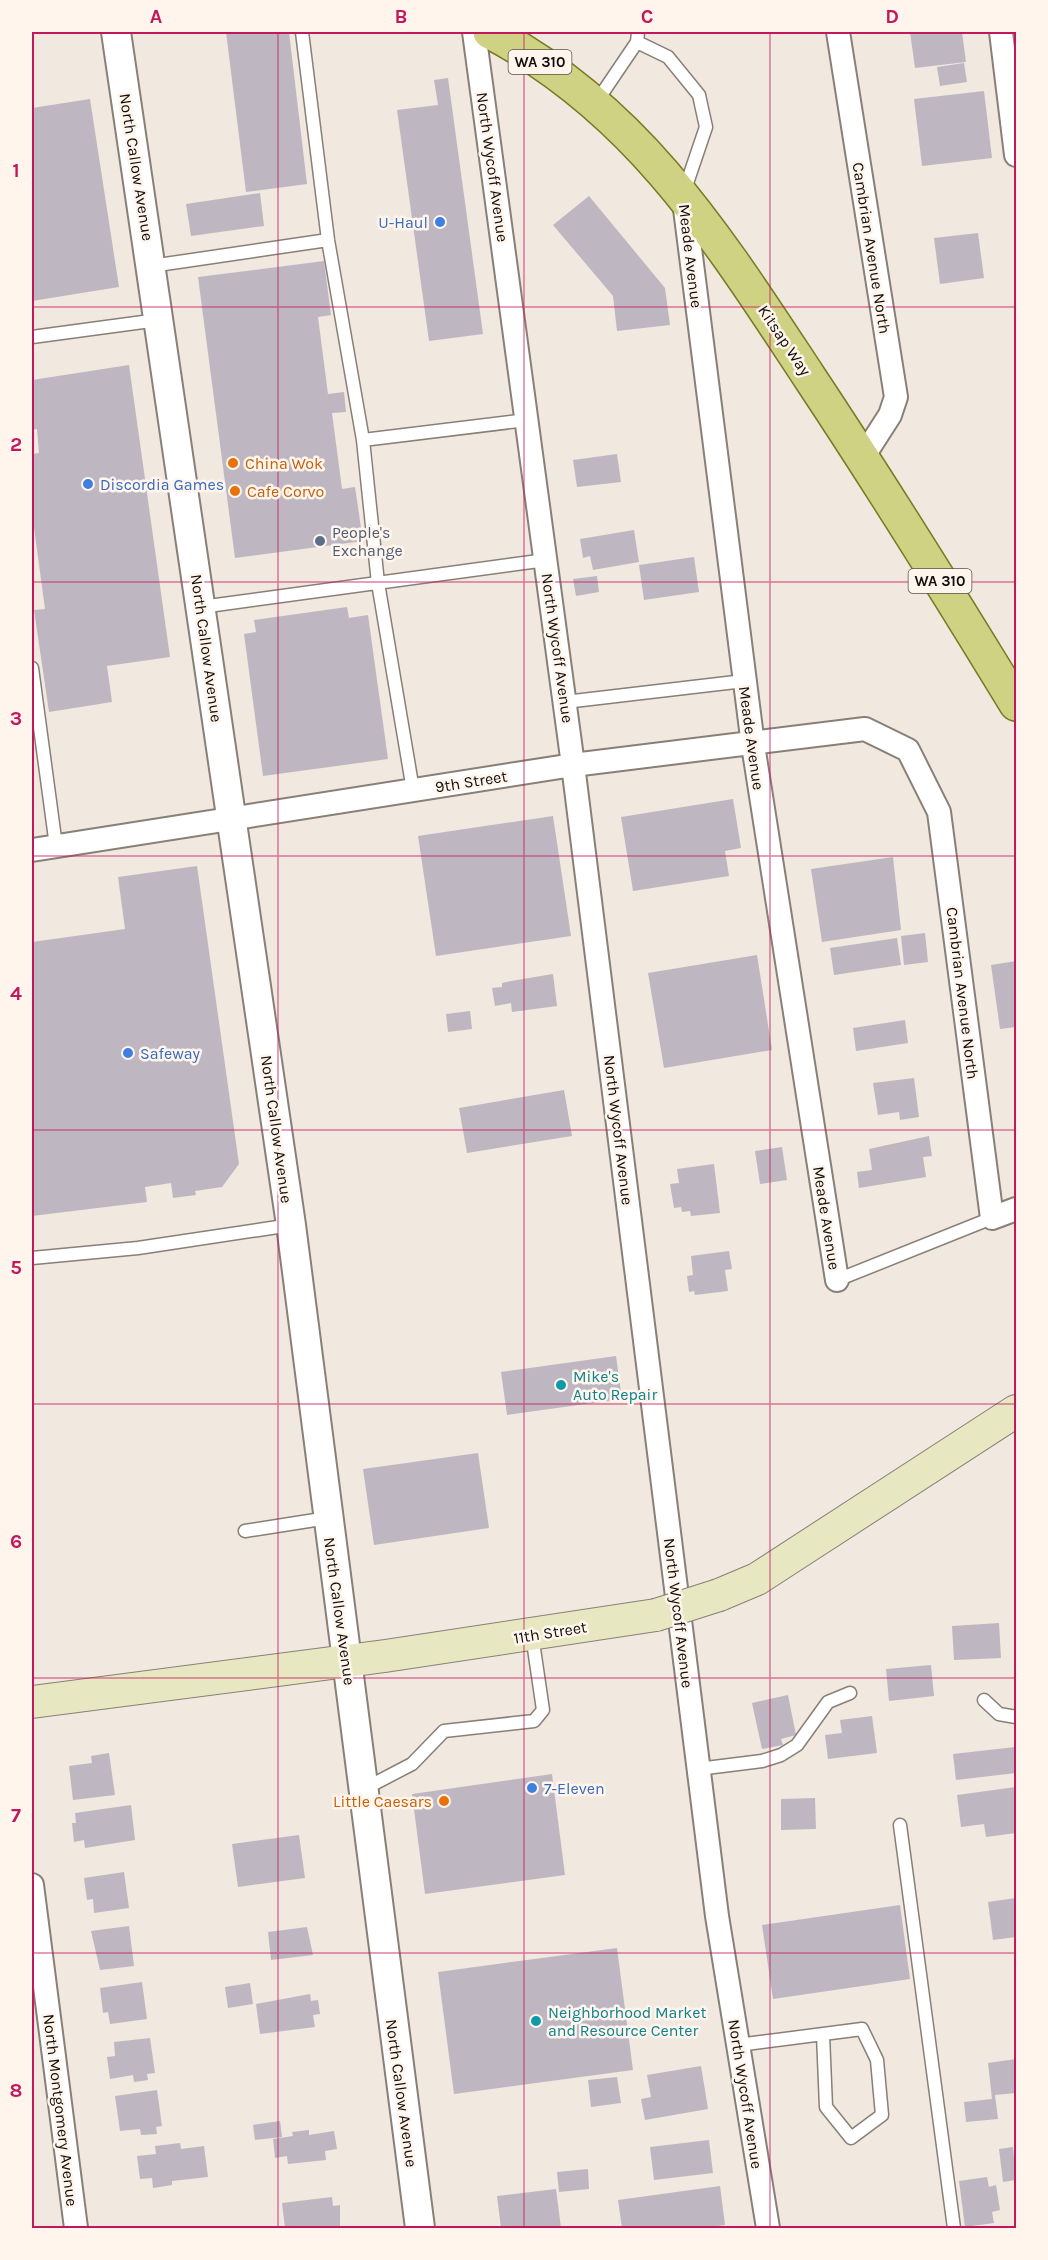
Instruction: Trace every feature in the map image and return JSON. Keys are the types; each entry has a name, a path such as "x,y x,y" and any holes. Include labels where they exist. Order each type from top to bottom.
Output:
{"main road":[{"name":"Kitsap Way","path":"490,32 538,61 594,105 644,149 683,194 748,285 863,457 1017,704"},
{"name":"11th Street","path":"32,1702 347,1661 656,1615 719,1595 748,1583 1017,1411"}],"street":[{"name":"North Callow Avenue","path":"117,32 291,1226 420,2229"},
{"name":"North Wycoff Avenue","path":"474,32 565,702 717,1916 768,2229"},
{"name":"Cambrian Avenue North","path":"838,32 896,397 890,415 863,457"},
{"path":"1001,32 1017,155"},
{"name":"Meade Avenue","path":"683,194 753,745 837,1280"},
{"name":"9th Street","path":"32,850 573,765 753,745 865,729 908,750"},
{"name":"Cambrian Avenue North","path":"908,750 939,812 992,1218"},
{"path":"992,1218 1017,1209"},
{"name":"North Montgomery Avenue","path":"32,1885 76,2229"}],"lane":[{"path":"302,32 328,240 363,440 378,583 413,790"},
{"path":"594,105 638,37 668,57 699,95 706,127 683,194"},
{"path":"152,266 328,240"},
{"path":"32,337 159,320"},
{"path":"363,440 527,420"},
{"path":"201,607 546,560"},
{"path":"32,668 56,846"},
{"path":"565,702 744,681"},
{"path":"837,1280 992,1218"},
{"path":"32,1258 138,1248 291,1226"},
{"path":"245,1532 328,1518"},
{"path":"363,1790 412,1764 444,1731 534,1721 543,1710 532,1635"},
{"path":"699,1769 762,1761 781,1755 797,1745 828,1702 850,1693"},
{"path":"984,1700 999,1714 1017,1717"},
{"path":"900,1825 954,2229"},
{"path":"738,2045 823,2034 862,2029 877,2060 882,2115 851,2138 826,2107 823,2034"}],"building":[{"path":"226,32 289,32 307,184 246,192"},
{"path":"910,32 962,32 966,62 915,68"},
{"path":"964,63 967,82 940,86 937,67"},
{"name":"U-Haul","path":"448,78 483,334 429,341 397,110 438,105 434,80"},
{"path":"984,91 992,158 922,166 914,99"},
{"path":"90,99 119,287 32,301 32,108"},
{"path":"260,193 264,226 191,236 186,204"},
{"path":"589,196 665,288 670,325 617,331 613,296 553,225"},
{"path":"978,233 984,278 940,284 934,238"},
{"path":"324,261 331,315 318,317 328,394 344,392 346,412 332,413 342,489 355,487 363,541 235,558 198,277"},
{"path":"129,365 170,657 107,666 112,702 49,712 34,610 45,609 32,513 32,454 39,453 37,429 32,430 32,380"},
{"path":"617,454 621,482 577,487 573,460"},
{"path":"634,530 639,562 593,570 590,556 583,558 580,539"},
{"path":"694,557 699,592 644,600 639,565"},
{"path":"597,576 599,592 576,596 573,579"},
{"path":"347,607 349,618 368,615 388,759 263,776 244,634 256,632 254,620"},
{"path":"733,799 741,848 725,851 729,876 633,891 621,817"},
{"path":"553,816 571,936 436,956 418,836"},
{"path":"893,857 901,930 822,942 811,869"},
{"name":"Safeway","path":"197,866 239,1164 222,1187 195,1191 196,1195 173,1198 171,1183 145,1187 147,1202 32,1216 32,942 125,929 118,877"},
{"path":"925,933 928,962 904,965 901,936"},
{"path":"897,938 901,965 834,975 830,948"},
{"path":"757,955 772,1050 664,1068 648,973"},
{"path":"1016,961 1016,1027 1000,1029 991,965"},
{"path":"553,974 557,1006 512,1012 511,1003 495,1006 492,988 502,987 502,983"},
{"path":"470,1011 472,1029 448,1032 446,1014"},
{"path":"905,1020 908,1043 856,1051 853,1028"},
{"path":"914,1078 919,1117 900,1120 899,1112 878,1115 873,1083"},
{"path":"564,1090 572,1136 467,1153 459,1108"},
{"path":"929,1136 932,1156 923,1157 926,1177 859,1188 857,1172 872,1170 869,1149"},
{"path":"782,1147 787,1180 760,1184 755,1151"},
{"path":"714,1164 720,1213 691,1216 690,1211 682,1212 681,1207 674,1208 670,1184 679,1183 677,1169"},
{"path":"729,1251 732,1269 725,1270 728,1291 695,1295 694,1291 689,1292 687,1276 693,1275 691,1256"},
{"name":"Mike's Auto Repair","path":"616,1356 622,1399 507,1415 501,1372"},
{"path":"478,1453 489,1528 374,1545 363,1469"},
{"path":"999,1623 1001,1658 954,1660 952,1626"},
{"path":"931,1665 934,1696 889,1701 886,1669"},
{"path":"788,1695 796,1735 781,1739 783,1745 762,1749 752,1703"},
{"path":"872,1716 877,1753 828,1759 825,1735 842,1733 840,1720"},
{"path":"1015,1747 1016,1773 956,1780 953,1754"},
{"path":"109,1753 115,1795 73,1800 69,1766 92,1763 91,1756"},
{"path":"552,1774 565,1875 425,1894 412,1794"},
{"path":"1016,1787 1016,1833 986,1837 984,1824 961,1827 957,1795"},
{"path":"815,1798 816,1829 781,1830 781,1799"},
{"path":"131,1805 135,1840 85,1848 84,1840 74,1842 72,1823 76,1823 75,1813"},
{"path":"299,1835 305,1878 238,1887 232,1844"},
{"path":"124,1872 129,1908 94,1913 93,1899 87,1900 84,1878"},
{"path":"1016,1898 1016,1937 993,1940 988,1902"},
{"path":"900,1905 910,1979 773,1999 762,1925"},
{"path":"129,1926 134,1966 100,1970 91,1931"},
{"path":"307,1927 313,1955 271,1960 268,1932"},
{"name":"Neighborhood Market and Resource Center","path":"617,1948 633,2070 454,2094 438,1972"},
{"path":"142,1982 147,2019 110,2024 108,2012 103,2013 100,1988"},
{"path":"250,1983 253,2004 228,2008 225,1987"},
{"path":"310,1994 311,2001 318,2000 320,2014 313,2015 315,2027 260,2034 256,2004"},
{"path":"150,2038 155,2073 147,2074 148,2080 134,2082 133,2075 110,2079 107,2057 115,2056 114,2042"},
{"path":"1016,2059 1016,2093 995,2095 998,2119 966,2122 964,2102 992,2099 988,2063"},
{"path":"701,2066 708,2109 645,2120 641,2099 651,2097 647,2075"},
{"path":"617,2077 621,2103 591,2107 588,2080"},
{"path":"157,2090 162,2126 156,2127 157,2134 141,2135 140,2129 120,2131 115,2096"},
{"path":"280,2121 282,2137 255,2140 253,2125"},
{"path":"309,2130 309,2135 334,2131 337,2149 325,2151 326,2160 288,2164 287,2156 275,2158 273,2139 293,2136 292,2132"},
{"path":"709,2140 713,2173 654,2180 650,2147"},
{"path":"180,2143 181,2149 204,2146 208,2177 172,2181 172,2185 153,2188 152,2178 140,2179 137,2156 156,2154 155,2146"},
{"path":"1013,2147 1016,2180 1003,2182 999,2149"},
{"path":"588,2169 589,2189 559,2192 557,2172"},
{"path":"987,2177 989,2187 996,2185 1000,2210 992,2212 994,2223 965,2227 959,2181"},
{"path":"720,2186 725,2225 704,2228 622,2228 618,2200"},
{"path":"556,2189 561,2228 501,2228 497,2196"},
{"path":"332,2197 333,2206 340,2205 340,2228 306,2228 306,2226 285,2228 282,2203"}],"place":[{"name":"U-Haul","path":"440,222"},
{"name":"China Wok","path":"233,463"},
{"name":"Discordia Games","path":"88,484"},
{"name":"Cafe Corvo","path":"235,491"},
{"name":"People's Exchange","path":"320,541"},
{"name":"Safeway","path":"128,1053"},
{"name":"Mike's Auto Repair","path":"561,1385"},
{"name":"7-Eleven","path":"532,1788"},
{"name":"Little Caesars","path":"444,1801"},
{"name":"Neighborhood Market and Resource Center","path":"536,2021"}]}
